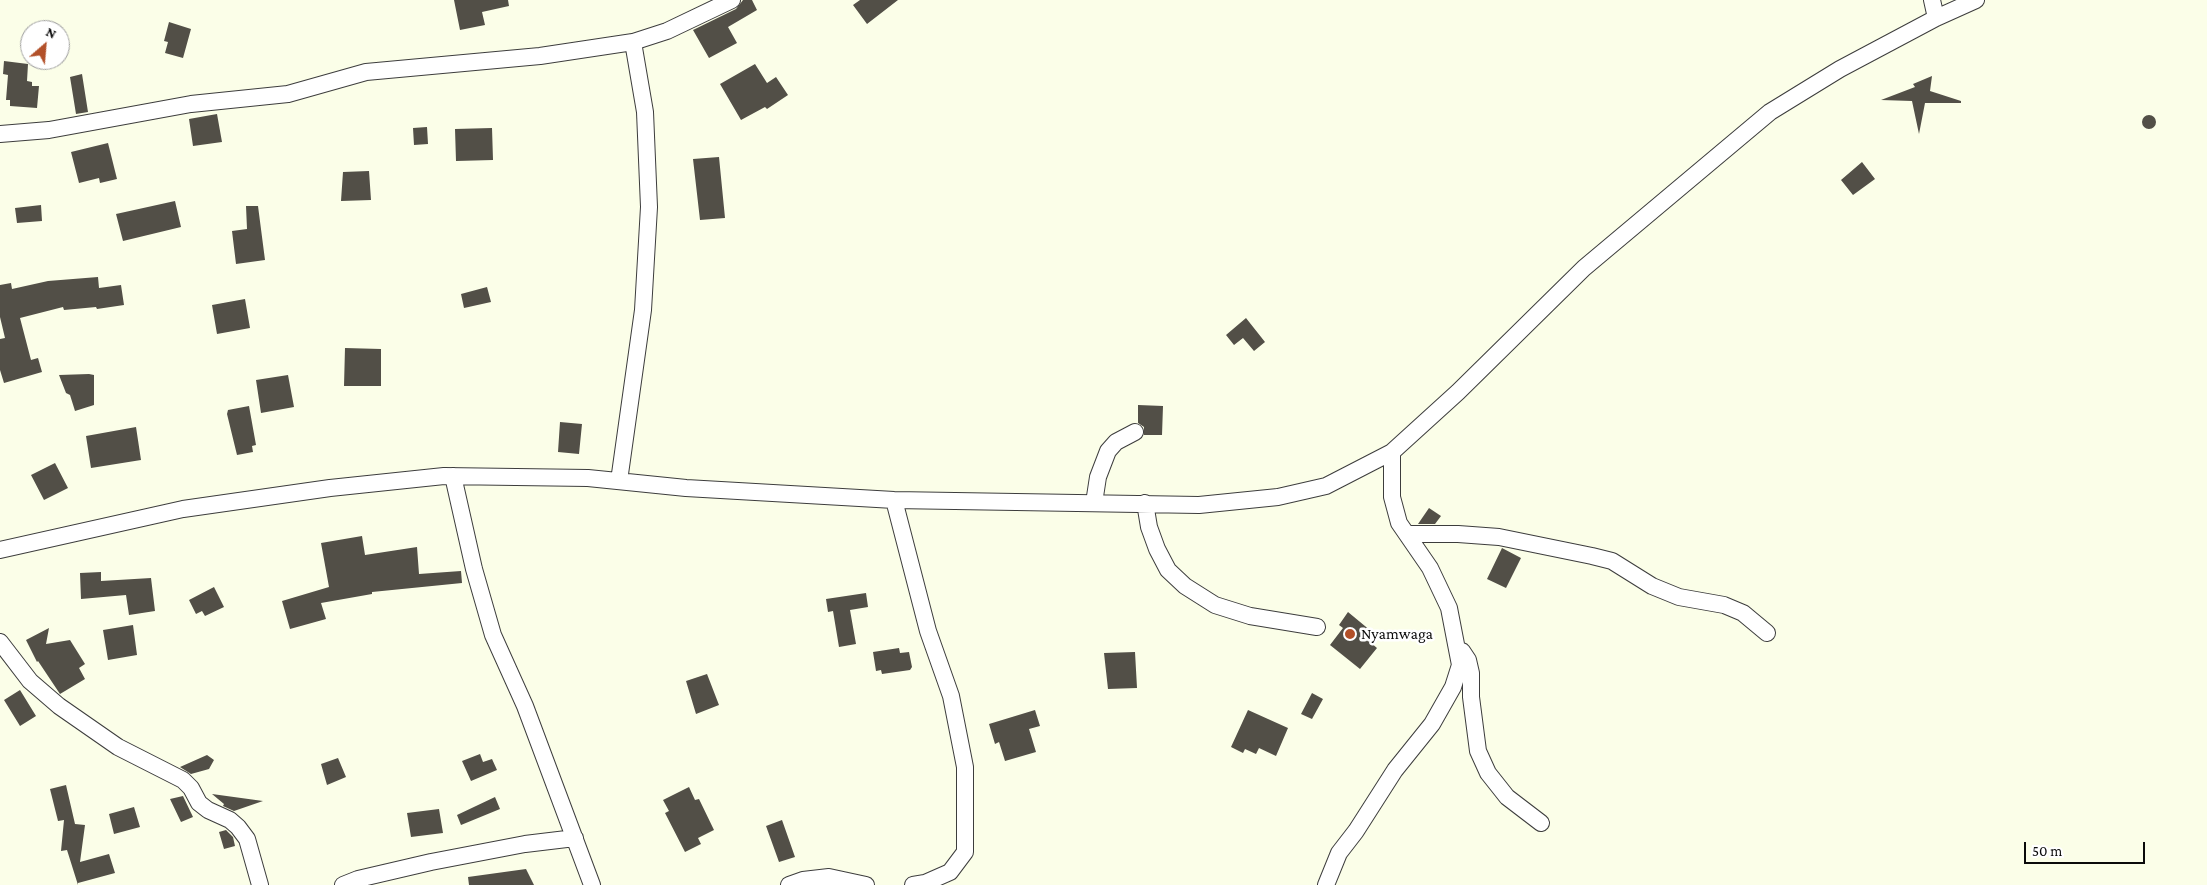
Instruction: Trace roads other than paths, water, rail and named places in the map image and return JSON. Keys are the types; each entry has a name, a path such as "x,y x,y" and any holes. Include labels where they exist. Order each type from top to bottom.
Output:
{"street":[{"path":"0,134 49,130 191,104 288,94 366,72 540,56 633,42 667,31 732,0"},
{"path":"1932,0 1936,18"},
{"path":"0,550 183,509 330,488 453,476 588,478 760,493 894,500 1094,503 1199,504 1278,497 1326,486 1392,452 1458,392 1584,268 1770,112 1840,69 1936,18 1976,0"},
{"path":"619,481 643,310 648,207 645,112 633,42"},
{"path":"1094,503 1098,477 1108,451 1116,442 1135,432"},
{"path":"1326,885 1339,853 1356,832 1395,770 1432,724 1453,687 1460,665 1449,608 1430,568 1399,523 1392,497 1392,452"},
{"path":"453,476 474,570 493,635 525,706 592,885"},
{"path":"894,500 928,631 951,696 965,767 965,852 950,872 925,883 913,885"},
{"path":"1144,503 1149,527 1164,563 1168,570 1185,586 1215,604 1250,616 1317,627"},
{"path":"1407,534 1458,534 1499,537 1612,561 1652,586 1679,597 1724,604 1743,613 1767,633"},
{"path":"0,642 30,681 59,706 118,747 183,780 199,804 230,820 238,827 247,839 260,885"},
{"path":"1456,643 1468,660 1478,751 1488,773 1507,797 1541,823"},
{"path":"343,885 358,879 431,862 525,844 575,838"},
{"path":"789,885 803,880 829,877 846,883 866,885"}],"place":[{"name":"Nyamwaga","path":"1350,634"}]}
